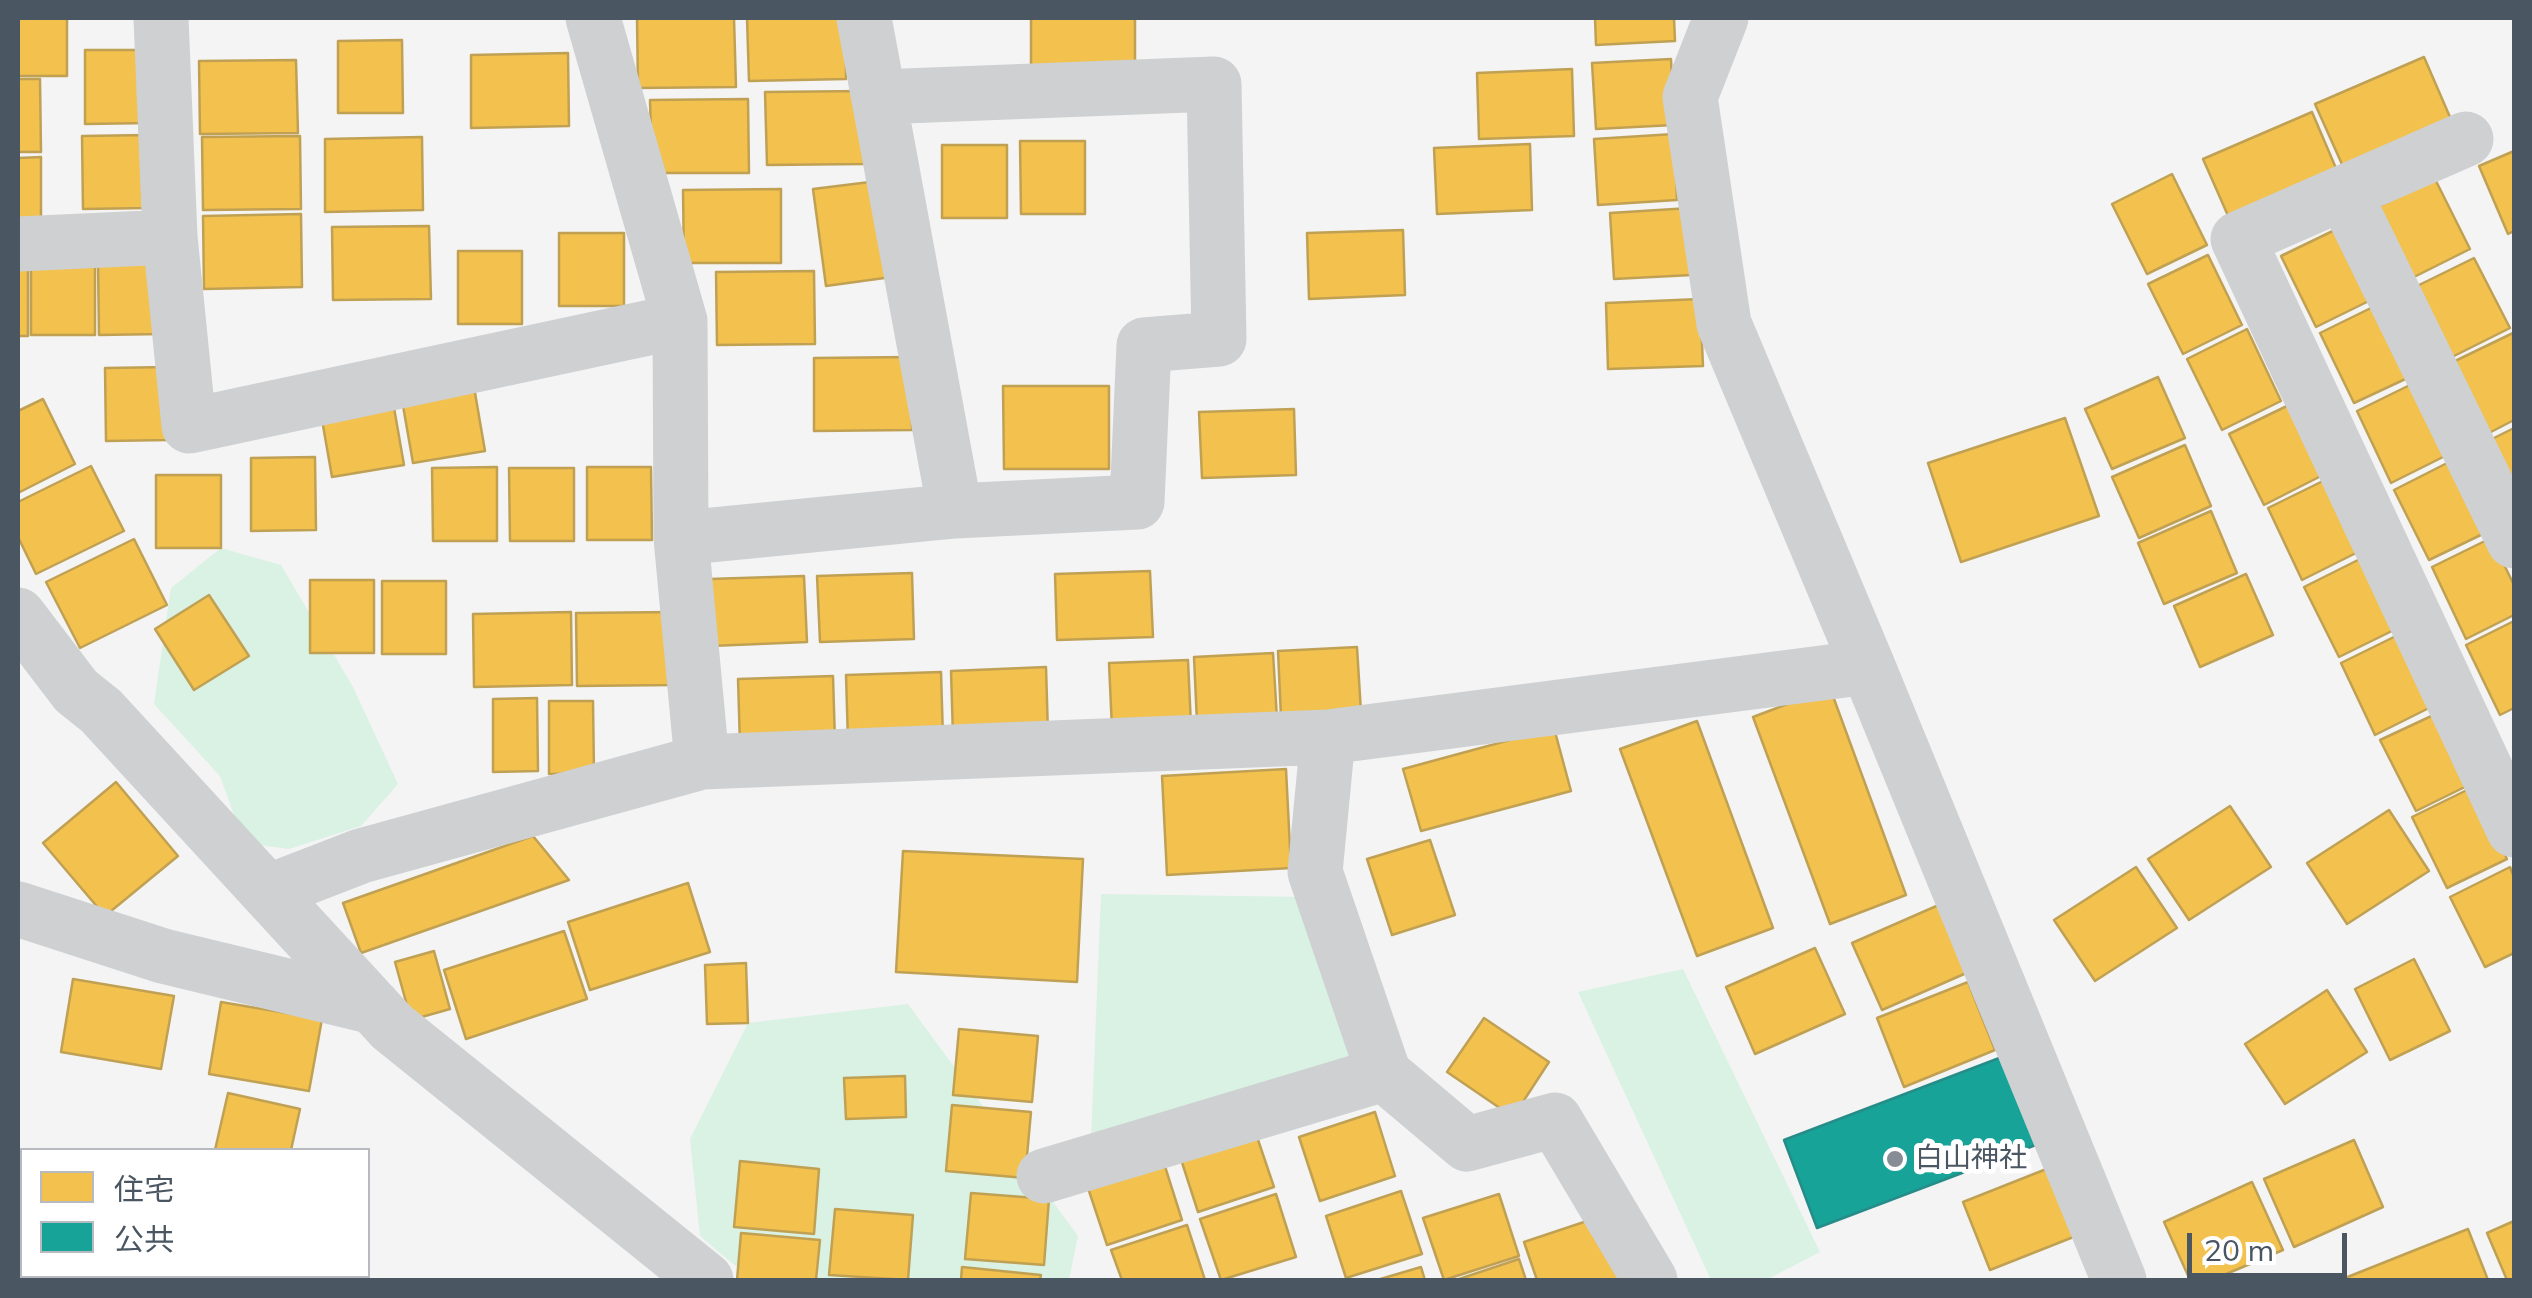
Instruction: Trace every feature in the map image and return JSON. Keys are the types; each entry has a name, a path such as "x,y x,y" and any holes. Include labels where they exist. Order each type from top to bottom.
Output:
{"street":[{"path":"160,18 170,237 190,426 680,321"},
{"path":"593,18 680,321 681,538 702,762"},
{"path":"864,18 955,511"},
{"path":"1721,18 1690,97 1724,324 2120,1280"},
{"path":"681,538 955,511 1137,502 1144,346 1219,339 1214,84 879,97"},
{"path":"2466,139 2238,239 2514,830"},
{"path":"2344,193 2514,541"},
{"path":"18,244 170,237"},
{"path":"18,615 76,691 100,711 392,1027 706,1280"},
{"path":"268,892 362,856 702,762 1328,738 1868,667"},
{"path":"1328,738 1314,872 1384,1074 1467,1144 1555,1120 1650,1280"},
{"path":"18,909 163,956 374,1007"},
{"path":"1044,1176 1384,1074"}],"green space":[{"path":"221,548 281,565 353,687 398,784 361,826 289,849 244,843 220,776 154,704 171,588"},
{"path":"1101,894 1308,897 1359,1066 1091,1139"},
{"path":"1683,969 1820,1252 1766,1280 1711,1280 1578,992"},
{"path":"908,1004 1078,1236 1069,1280 752,1280 700,1236 690,1139 748,1023"}],"building: 住宅":[{"path":"18,18 67,18 67,76 18,76"},
{"path":"637,18 734,18 736,87 638,88"},
{"path":"747,18 846,18 846,79 749,81"},
{"path":"1031,18 1135,18 1135,67 1031,67"},
{"path":"1595,18 1674,18 1675,41 1596,45"},
{"path":"402,40 403,113 338,113 338,41"},
{"path":"85,50 150,50 150,123 85,124"},
{"path":"568,53 569,126 471,128 471,55"},
{"path":"2424,57 2453,124 2345,171 2315,104"},
{"path":"1671,59 1674,125 1596,129 1592,63"},
{"path":"296,60 298,133 200,134 199,61"},
{"path":"1572,69 1574,136 1479,139 1477,73"},
{"path":"18,79 40,79 41,152 18,152"},
{"path":"863,91 864,164 767,165 765,92"},
{"path":"748,99 749,173 652,173 650,100"},
{"path":"2312,112 2341,180 2233,227 2203,159"},
{"path":"1674,134 1677,200 1598,205 1594,139"},
{"path":"147,135 148,208 83,209 82,136"},
{"path":"300,136 301,209 203,210 202,137"},
{"path":"422,137 423,210 325,212 325,139"},
{"path":"1020,141 1085,141 1085,214 1021,214"},
{"path":"1530,144 1532,210 1437,214 1434,148"},
{"path":"942,145 1007,145 1007,218 942,218"},
{"path":"2514,151 2514,231 2508,234 2479,166"},
{"path":"41,157 41,230 18,231 18,158"},
{"path":"2172,174 2207,245 2147,274 2112,204"},
{"path":"2435,179 2470,249 2410,279 2375,208"},
{"path":"886,180 899,276 826,286 813,189"},
{"path":"781,189 781,263 684,263 683,190"},
{"path":"1690,208 1692,275 1614,279 1610,213"},
{"path":"301,214 302,287 204,289 203,216"},
{"path":"429,226 431,299 333,300 332,227"},
{"path":"2341,227 2375,298 2316,327 2281,256"},
{"path":"1403,230 1405,295 1309,299 1307,233"},
{"path":"559,233 624,233 624,306 559,306"},
{"path":"458,251 522,251 522,324 458,324"},
{"path":"2208,255 2242,325 2183,354 2148,284"},
{"path":"2474,258 2510,328 2450,358 2415,287"},
{"path":"31,262 95,262 95,335 31,335"},
{"path":"98,262 163,262 163,334 99,335"},
{"path":"18,263 28,263 28,336 18,336"},
{"path":"814,271 815,344 717,345 716,272"},
{"path":"1700,299 1703,366 1608,369 1606,303"},
{"path":"2379,304 2414,375 2354,403 2320,333"},
{"path":"2247,329 2281,401 2222,430 2187,359"},
{"path":"2513,333 2514,420 2489,433 2453,362"},
{"path":"911,357 912,430 814,431 814,358"},
{"path":"169,367 170,440 106,441 105,368"},
{"path":"2158,377 2185,438 2112,469 2085,409"},
{"path":"2416,382 2451,453 2391,483 2357,411"},
{"path":"1003,386 1109,386 1109,469 1004,469"},
{"path":"474,387 485,451 413,463 402,400"},
{"path":"43,399 75,464 18,493 18,411"},
{"path":"393,402 404,465 332,477 321,414"},
{"path":"2289,405 2323,475 2264,505 2229,434"},
{"path":"1294,409 1296,475 1202,478 1199,412"},
{"path":"2065,418 2099,516 1961,562 1928,463"},
{"path":"2514,428 2514,485 2492,439"},
{"path":"2185,445 2211,506 2139,538 2112,477"},
{"path":"315,457 316,530 251,531 251,458"},
{"path":"2453,460 2489,531 2429,560 2394,490"},
{"path":"91,466 124,531 36,574 18,537 18,502"},
{"path":"497,467 497,541 433,541 432,468"},
{"path":"587,467 651,467 652,540 587,540"},
{"path":"509,468 574,468 574,541 510,541"},
{"path":"156,475 221,475 221,548 156,548"},
{"path":"2327,479 2362,550 2302,580 2268,508"},
{"path":"2211,511 2237,573 2164,604 2138,543"},
{"path":"2491,538 2514,585 2514,615 2466,639 2432,567"},
{"path":"134,539 167,605 80,648 46,582"},
{"path":"2364,557 2398,628 2339,657 2304,587"},
{"path":"1150,571 1153,637 1057,640 1055,574"},
{"path":"912,573 914,639 820,642 817,576"},
{"path":"2246,574 2273,635 2200,667 2174,606"},
{"path":"804,576 807,642 711,646 709,579"},
{"path":"310,580 374,580 374,653 310,653"},
{"path":"382,581 446,581 446,654 382,654"},
{"path":"209,595 249,656 194,690 155,629"},
{"path":"571,612 572,685 474,687 473,614"},
{"path":"674,612 675,685 577,686 576,613"},
{"path":"2514,621 2514,708 2500,715 2466,645"},
{"path":"2400,634 2435,705 2375,735 2341,663"},
{"path":"1357,647 1361,712 1281,717 1278,651"},
{"path":"1273,653 1277,719 1197,723 1194,657"},
{"path":"1188,660 1191,726 1112,729 1109,663"},
{"path":"1046,667 1048,734 953,737 951,671"},
{"path":"941,672 943,738 848,742 846,675"},
{"path":"833,676 835,742 740,745 738,679"},
{"path":"1830,688 1906,895 1830,924 1753,717"},
{"path":"537,698 538,771 493,772 493,699"},
{"path":"549,701 593,701 594,773 549,774"},
{"path":"2440,712 2475,782 2416,811 2380,740"},
{"path":"1697,721 1773,928 1697,956 1620,749"},
{"path":"1554,728 1571,791 1421,831 1403,769"},
{"path":"1286,769 1291,868 1167,875 1162,776"},
{"path":"116,782 178,856 105,916 43,843"},
{"path":"2471,788 2507,859 2447,888 2412,817"},
{"path":"2230,806 2271,867 2189,920 2148,859"},
{"path":"2389,810 2429,871 2347,924 2307,863"},
{"path":"533,836 569,880 361,953 343,903"},
{"path":"1430,840 1455,915 1392,935 1367,859"},
{"path":"903,851 1083,859 1077,982 896,972"},
{"path":"2136,867 2177,928 2095,981 2054,920"},
{"path":"2510,867 2514,877 2514,953 2485,967 2450,897"},
{"path":"688,883 710,952 590,990 568,922"},
{"path":"1941,904 1971,971 1882,1010 1852,943"},
{"path":"564,931 587,999 466,1039 444,970"},
{"path":"1815,948 1845,1014 1755,1054 1726,987"},
{"path":"434,951 450,1009 411,1020 395,962"},
{"path":"2414,959 2450,1031 2390,1060 2355,989"},
{"path":"746,963 748,1023 707,1024 705,965"},
{"path":"73,979 174,996 161,1069 61,1052"},
{"path":"1968,982 1995,1050 1904,1087 1877,1018"},
{"path":"2327,990 2367,1052 2285,1104 2245,1044"},
{"path":"221,1002 322,1019 309,1091 209,1074"},
{"path":"1484,1018 1549,1062 1513,1117 1447,1072"},
{"path":"959,1029 1038,1036 1032,1102 953,1095"},
{"path":"905,1076 906,1117 846,1119 844,1078"},
{"path":"228,1093 300,1109 291,1148 215,1148"},
{"path":"952,1105 1031,1112 1025,1178 946,1171"},
{"path":"1375,1112 1395,1176 1320,1201 1299,1137"},
{"path":"1253,1125 1274,1187 1198,1212 1178,1150"},
{"path":"2354,1140 2383,1207 2294,1247 2264,1179"},
{"path":"1162,1157 1182,1220 1107,1245 1086,1182"},
{"path":"740,1161 819,1169 814,1234 734,1227"},
{"path":"2054,1166 2081,1234 1990,1270 1963,1202"},
{"path":"2252,1182 2283,1250 2212,1280 2190,1280 2164,1222"},
{"path":"1401,1191 1422,1254 1346,1278 1326,1216"},
{"path":"971,1193 1049,1199 1044,1265 965,1259"},
{"path":"1276,1194 1296,1257 1221,1280 1200,1219"},
{"path":"1499,1194 1519,1256 1444,1280 1423,1218"},
{"path":"835,1209 913,1215 908,1280 829,1275"},
{"path":"1599,1217 1619,1280 1537,1280 1524,1242"},
{"path":"2514,1221 2514,1280 2507,1280 2487,1233"},
{"path":"1187,1225 1205,1280 1122,1280 1111,1250"},
{"path":"2468,1229 2488,1280 2340,1280"},
{"path":"741,1233 820,1240 816,1280 737,1280"},
{"path":"1519,1259 1526,1280 1456,1280"},
{"path":"962,1267 1041,1275 1040,1280 961,1280"},
{"path":"1421,1267 1425,1280 1377,1280"},
{"path":"94,1278 186,1278 185,1280"},
{"path":"210,1278 314,1278 314,1280"}],"building: 公共":[{"name":"白山神社","path":"2015,1052 2049,1140 1817,1228 1784,1140"}],"place":[{"name":"白山神社","path":"1895,1159"}]}
